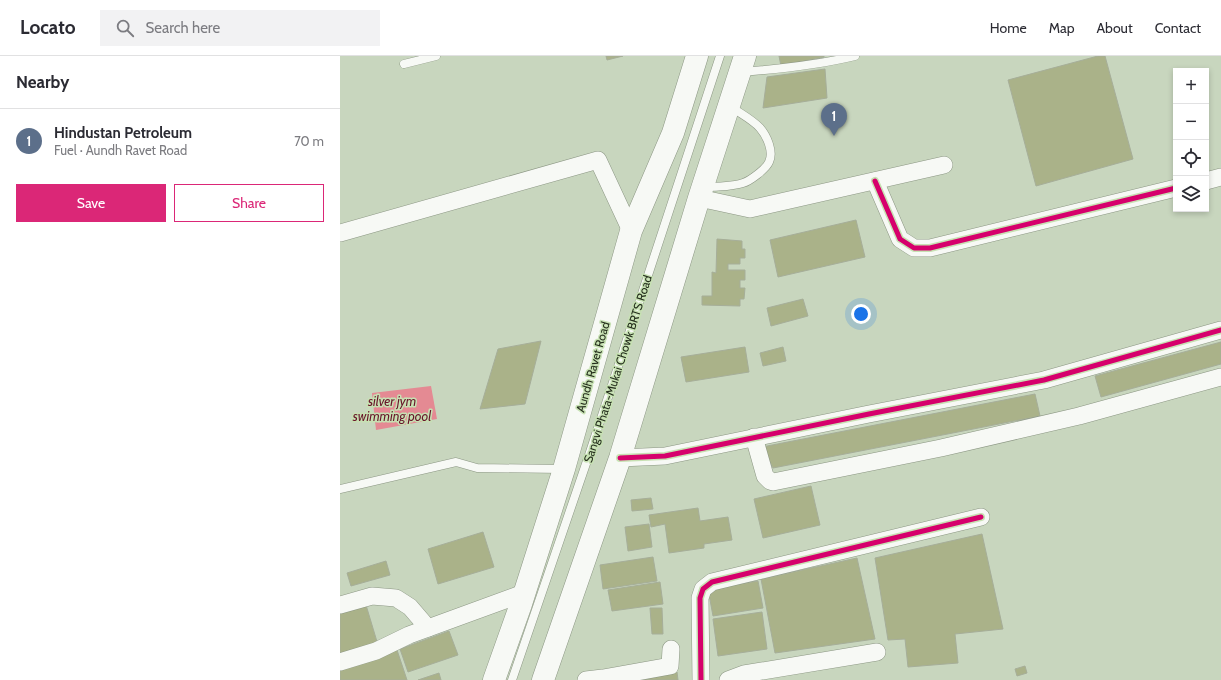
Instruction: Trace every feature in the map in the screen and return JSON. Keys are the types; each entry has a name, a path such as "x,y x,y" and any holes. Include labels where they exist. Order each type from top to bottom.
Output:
{"main road":[{"name":"Aundh Ravet Road","path":"494,680 564,469 631,231 673,133 697,56"},
{"path":"542,680 620,458 701,193 743,64"}],"street":[{"path":"340,233 598,160 631,231"},
{"path":"701,193 750,209 944,165"},
{"path":"1209,180 1221,177"},
{"path":"875,181 900,238 914,248 930,248 1173,189"},
{"path":"620,458 666,456 754,437 1044,380 1221,330"},
{"path":"754,437 765,476 770,481 774,482 941,448 1079,416 1221,376"},
{"path":"701,680 700,598 703,589 712,582 980,517"},
{"path":"340,662 376,652 409,635 524,593"},
{"path":"340,605 372,596 396,598 410,607 428,628"},
{"path":"586,680 670,666 671,649"},
{"path":"728,680 744,674 878,652"}],"lane":[{"path":"404,64 436,56"},
{"name":"Sangvi Phata-Mukai Chowk BRTS Road","path":"512,680 590,452 720,56"},
{"path":"743,64 774,70 833,62 855,56"},
{"path":"701,193 721,187 744,183 757,175 769,163 771,153 766,136 758,127 729,106"},
{"path":"340,489 456,462 477,468 564,469"}],"water":[{"name":"silver jym swimming pool","path":"431,386 437,419 376,430 372,393"}],"building":[{"path":"606,56 623,56 607,60"},
{"path":"779,56 824,56 824,57 781,66"},
{"path":"1098,56 1105,56 1133,159 1036,186 1008,80"},
{"path":"825,69 827,98 763,108 767,77"},
{"path":"856,220 865,257 778,277 770,240"},
{"path":"717,239 742,241 742,249 745,249 745,258 740,258 740,264 728,264 728,270 745,270 745,280 740,280 740,288 745,288 744,299 740,299 740,306 702,305 702,296 712,296 712,272 716,273"},
{"path":"803,299 808,316 771,326 767,308"},
{"path":"541,341 525,404 480,409 498,349"},
{"path":"1221,342 1221,364 1101,397 1095,376"},
{"path":"745,347 749,372 686,382 681,357"},
{"path":"783,347 786,361 763,366 760,353"},
{"path":"1035,394 1040,416 773,468 762,447"},
{"path":"811,486 820,525 763,538 754,499"},
{"path":"651,498 653,509 632,511 631,500"},
{"path":"698,508 700,521 728,517 732,540 704,544 704,548 669,553 665,524 651,527 649,515"},
{"path":"649,524 652,547 628,551 625,527"},
{"path":"483,532 494,567 438,584 428,549"},
{"path":"982,534 1003,629 955,634 958,663 908,667 905,639 888,640 875,558"},
{"path":"653,557 657,581 603,589 600,565"},
{"path":"857,558 875,639 775,653 761,579"},
{"path":"386,561 390,575 351,586 347,573"},
{"path":"758,581 763,608 713,616 708,589"},
{"path":"660,582 663,604 612,611 608,590"},
{"path":"366,605 378,645 340,656 340,612"},
{"path":"650,608 662,608 663,634 652,634"},
{"path":"762,612 767,649 718,656 713,619"},
{"path":"449,631 458,655 408,672 400,649"},
{"path":"397,650 407,680 340,680 340,668"},
{"path":"1025,666 1027,673 1017,676 1015,669"},
{"path":"677,672 678,680 635,680 635,678"},
{"path":"439,673 441,680 418,680"}],"cycle path":[{"path":"875,181 900,239 914,248 930,248 1173,189"},
{"path":"620,458 665,456 1044,380 1221,330"},
{"path":"701,680 700,598 703,589 712,582 981,517"}],"place":[{"name":"Hindustan Petroleum","path":"834,136"}]}
